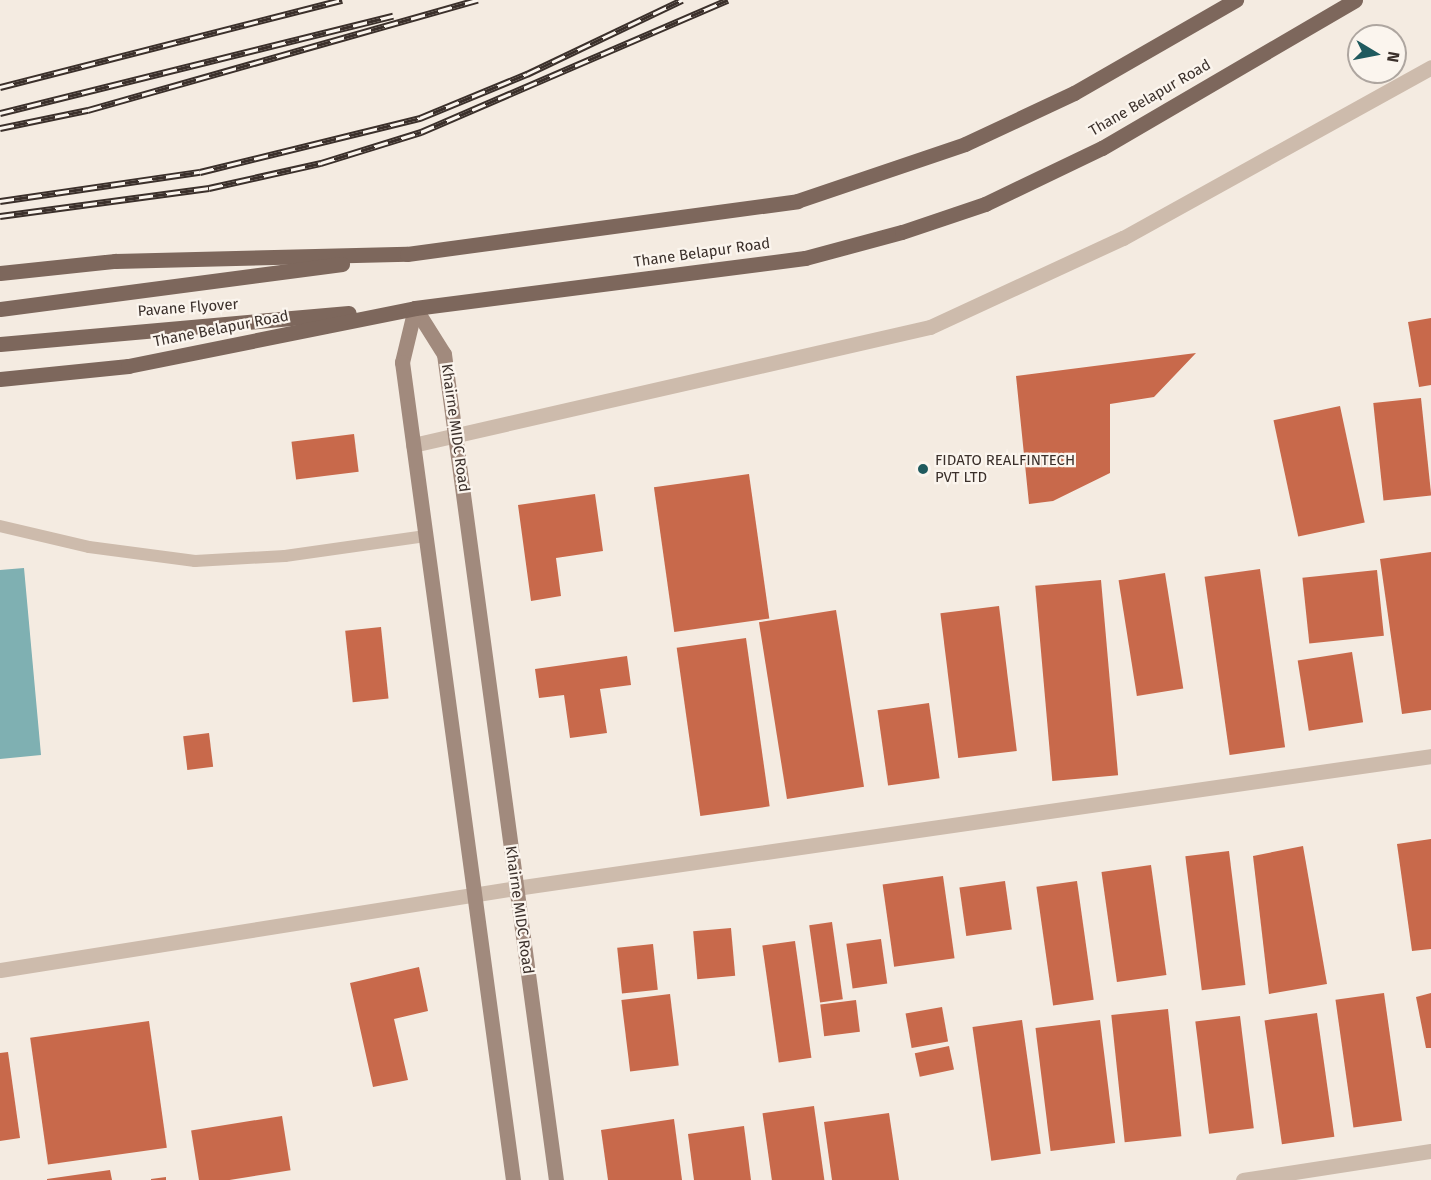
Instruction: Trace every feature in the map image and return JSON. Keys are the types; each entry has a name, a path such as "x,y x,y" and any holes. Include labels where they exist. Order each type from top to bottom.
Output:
{"main road":[{"path":"0,273 115,261 407,254 797,201 882,176 1074,93 1236,0"},
{"name":"Thane Belapur Road","path":"0,379 128,366 415,308 805,258 902,232 986,204 1102,148 1356,0"},
{"name":"Pavane Flyover","path":"0,309 119,296 407,254"},
{"path":"415,308 402,362 513,1180"},
{"name":"Pavane Flyover","path":"0,344 124,331 415,308"},
{"name":"Khairne MIDC Road","path":"415,308 444,354 556,1180"}],"street":[{"path":"413,446 930,327 1123,238 1431,67"},
{"path":"0,970 474,894 1431,756"},
{"path":"1244,1180 1431,1151"}],"lane":[{"path":"0,526 89,547 195,561 285,556 426,536"}],"water":[{"path":"24,568 41,755 0,759 0,570"}],"building":[{"path":"1431,318 1431,385 1419,387 1408,322"},
{"path":"1196,353 1154,397 1110,404 1110,473 1053,501 1029,504 1016,376"},
{"path":"1421,398 1431,495 1384,500 1373,403"},
{"path":"1340,406 1365,522 1298,537 1273,420"},
{"path":"354,434 359,472 296,479 291,442"},
{"path":"749,474 769,619 674,632 654,487"},
{"path":"595,494 603,551 556,558 561,596 531,601 518,505"},
{"path":"1431,552 1431,710 1402,714 1380,559"},
{"path":"1260,569 1285,747 1230,755 1205,577"},
{"path":"1377,570 1384,636 1309,643 1302,578"},
{"path":"1165,573 1183,689 1137,696 1119,580"},
{"path":"1101,580 1118,775 1052,781 1035,586"},
{"path":"999,606 1017,751 958,758 940,613"},
{"path":"836,610 864,787 787,799 759,622"},
{"path":"381,627 389,699 353,702 345,631"},
{"path":"746,638 770,806 700,816 677,648"},
{"path":"1352,652 1363,722 1309,731 1298,661"},
{"path":"627,656 631,685 600,689 607,733 570,738 564,695 539,698 535,669"},
{"path":"929,703 940,778 888,785 878,710"},
{"path":"209,733 213,767 187,770 183,736"},
{"path":"1431,839 1431,949 1412,951 1397,844"},
{"path":"1303,846 1327,984 1269,994 1253,856"},
{"path":"1229,851 1245,985 1202,990 1185,856"},
{"path":"1151,865 1166,975 1117,982 1101,872"},
{"path":"943,876 955,958 894,967 883,884"},
{"path":"1005,881 1012,930 966,936 959,887"},
{"path":"1077,881 1094,1000 1053,1006 1036,887"},
{"path":"832,922 843,999 820,1002 809,925"},
{"path":"731,928 735,976 697,979 693,931"},
{"path":"881,939 887,984 853,988 846,944"},
{"path":"795,941 811,1058 779,1062 762,946"},
{"path":"653,944 658,990 622,994 617,948"},
{"path":"419,967 428,1011 394,1019 408,1080 373,1087 350,983"},
{"path":"1384,993 1402,1121 1353,1128 1335,1000"},
{"path":"1431,993 1431,1048 1426,1048 1416,997"},
{"path":"670,994 679,1065 630,1071 621,1000"},
{"path":"856,1000 860,1032 824,1036 820,1004"},
{"path":"942,1007 948,1041 912,1048 906,1013"},
{"path":"1168,1009 1181,1136 1125,1142 1111,1015"},
{"path":"1317,1013 1334,1137 1282,1144 1265,1020"},
{"path":"1240,1016 1254,1128 1209,1134 1195,1021"},
{"path":"1022,1020 1041,1154 991,1161 972,1027"},
{"path":"1100,1020 1115,1143 1051,1151 1035,1028"},
{"path":"149,1021 167,1148 48,1164 30,1038"},
{"path":"949,1046 954,1069 920,1077 915,1053"},
{"path":"8,1052 20,1138 0,1141 0,1053"},
{"path":"814,1106 824,1180 772,1180 763,1113"},
{"path":"889,1113 899,1180 832,1180 824,1122"},
{"path":"282,1116 291,1170 230,1180 199,1180 191,1130"},
{"path":"674,1119 682,1180 608,1180 601,1130"},
{"path":"744,1126 751,1180 694,1180 688,1134"},
{"path":"110,1170 112,1180 47,1180 47,1179"},
{"path":"166,1177 166,1180 151,1180 151,1179"}],"railway":[{"path":"0,87 342,0"},
{"path":"0,128 88,110 478,0"},
{"path":"0,201 200,172 420,118 527,74 682,0"},
{"path":"0,216 209,188 321,163 421,132 728,0"},
{"path":"0,113 393,16"}],"place":[{"name":"FIDATO REALFINTECH PVT LTD","path":"923,469"}]}
